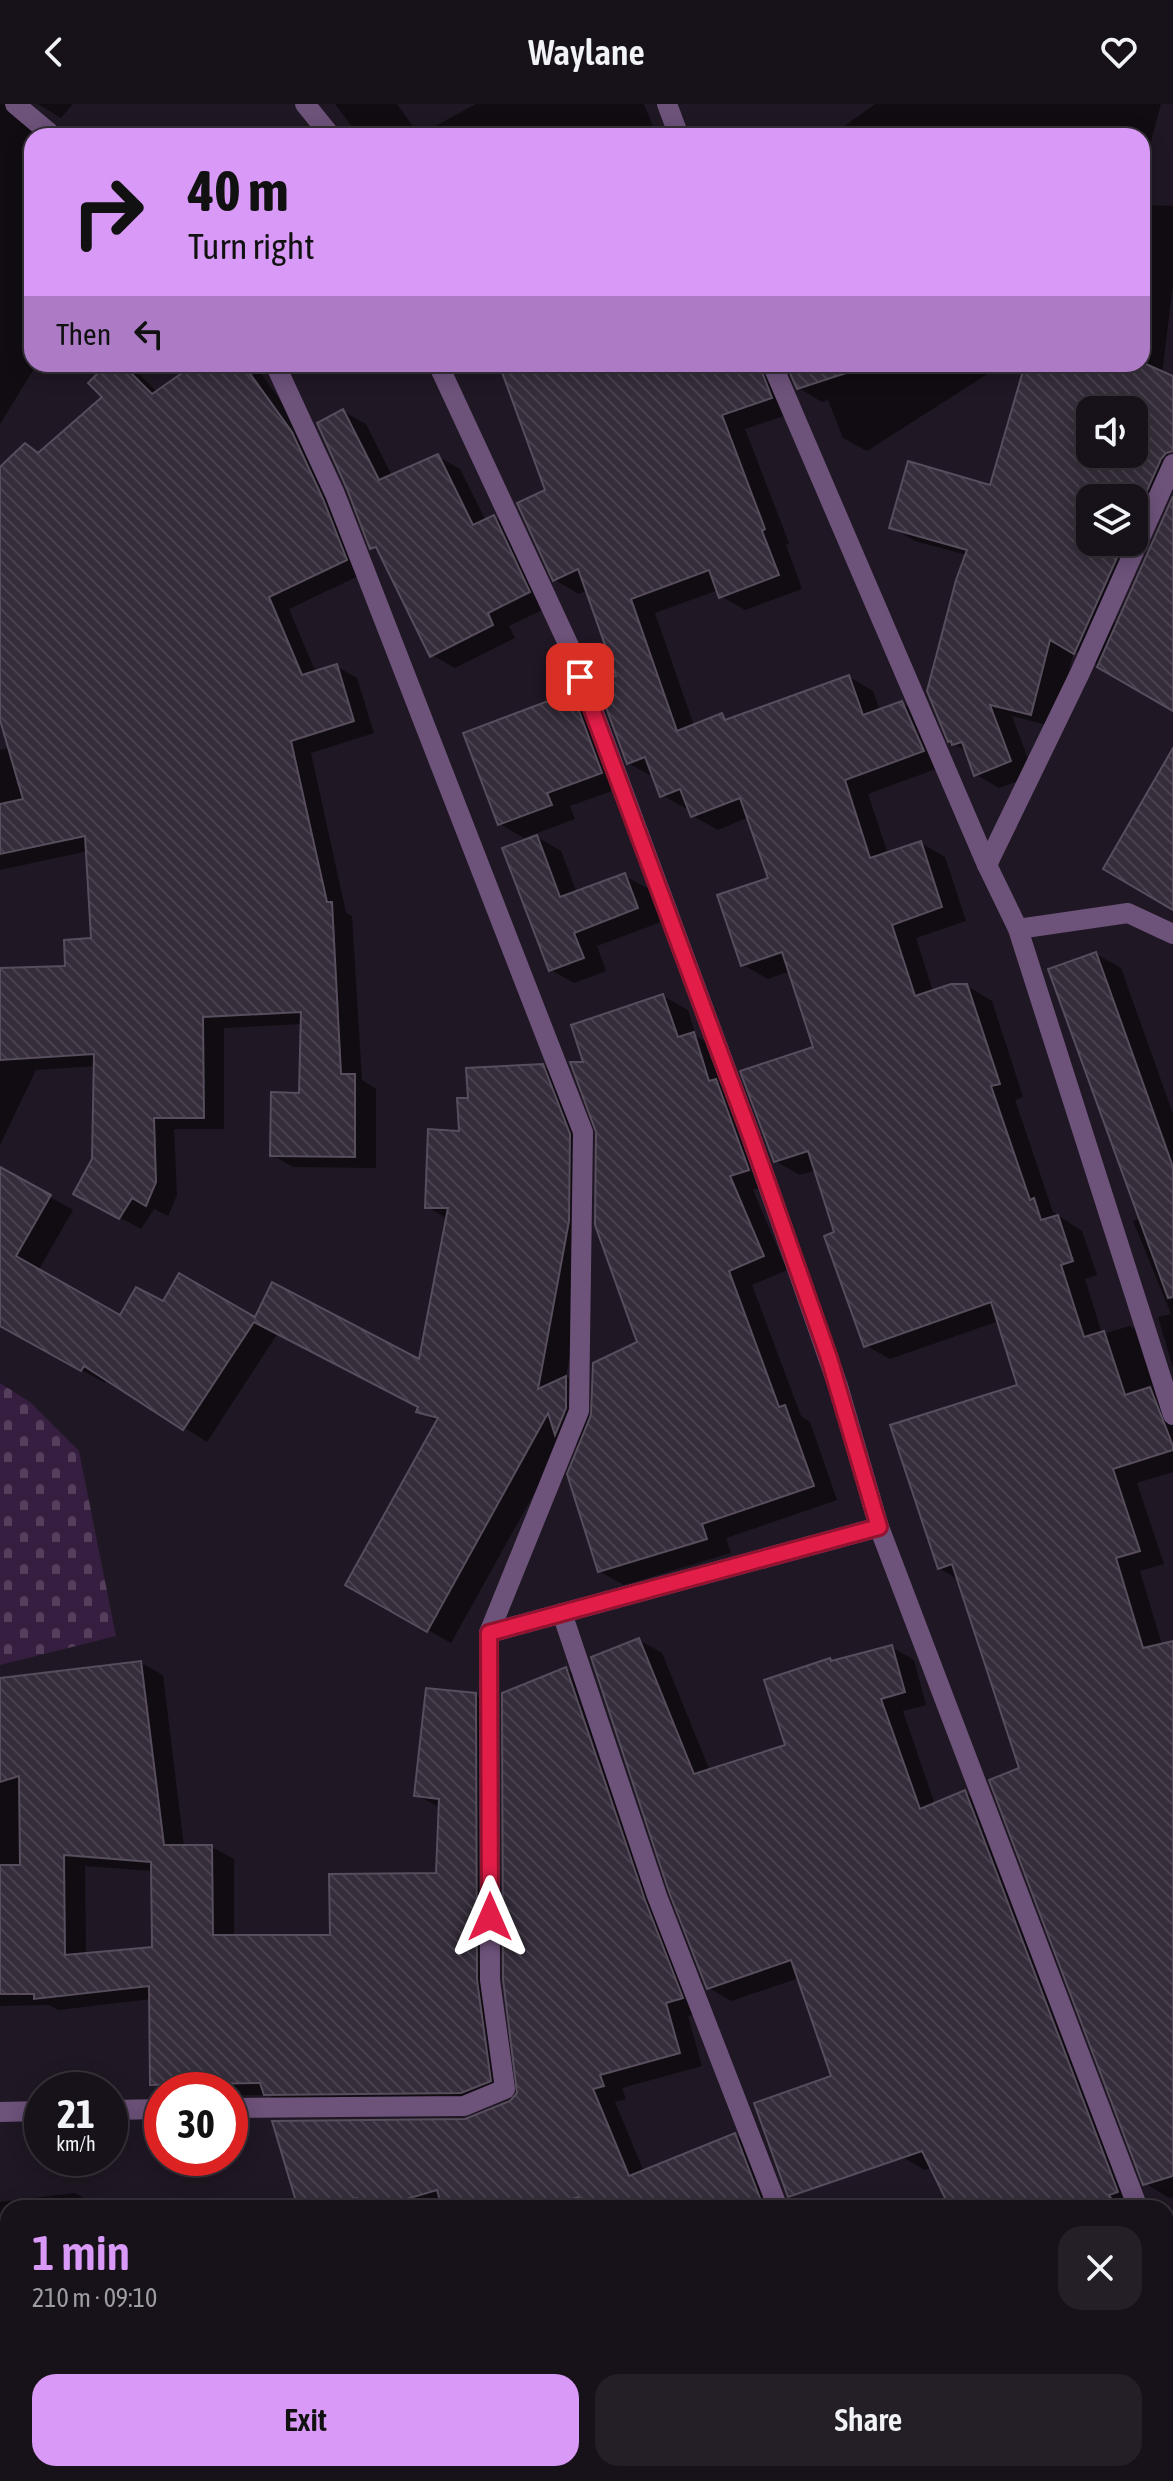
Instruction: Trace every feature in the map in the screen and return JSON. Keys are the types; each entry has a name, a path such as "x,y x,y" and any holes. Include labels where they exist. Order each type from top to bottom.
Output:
{"street":[{"path":"15,104 44,128"},
{"path":"305,104 324,128"},
{"path":"667,104 676,128"},
{"path":"248,2108 464,2106 505,2089 490,1980 489,1633 579,1411 583,1132 335,494 279,372"},
{"path":"442,372 570,648 812,1312 838,1386 879,1527 1135,2200"},
{"path":"775,372 987,865 1018,929 1173,1415"},
{"path":"987,865 1080,673 1173,464"},
{"path":"1018,929 1128,913 1173,934"},
{"path":"489,1633 879,1527"},
{"path":"562,1613 657,1896 775,2200"},
{"path":"0,2112 24,2111"}],"green space":[{"path":"0,1383 30,1402 79,1451 116,1636 0,1665"}],"building":[{"path":"1150,366 1173,376 1173,451 1161,459 1148,488 1148,484 1076,484 1076,556 1118,556 1074,654 1050,640 1031,715 990,705 1011,761 974,776 962,742 952,745 951,741 948,742 927,691 967,550 889,528 908,461 990,485 1023,372 1150,372"},
{"path":"99,372 130,372 152,394 184,372 249,372 292,432 347,560 269,597 302,675 337,664 354,721 291,741 327,902 332,902 341,1074 355,1074 355,1157 270,1156 271,1092 299,1093 301,1012 203,1017 204,1118 154,1118 156,1182 146,1206 132,1198 119,1219 73,1194 92,1159 94,1054 0,1060 0,968 65,966 64,940 91,938 85,836 0,854 0,804 23,799 0,720 0,467 25,443 38,453 102,397 88,383"},
{"path":"502,372 762,372 772,398 722,415 779,575 719,598 709,570 631,599 677,731 722,713 725,720 849,675 863,715 902,701 924,751 845,780 870,858 921,841 942,907 892,925 915,996 951,984 967,984 1000,1084 991,1086 1030,1200 1034,1198 1041,1220 1058,1215 1073,1261 1061,1265 1084,1337 1104,1331 1125,1395 1150,1387 1173,1446 1173,1450 1113,1469 1140,1551 1116,1558 1143,1648 1173,1641 1173,2176 1143,2185 989,1780 1019,1768 952,1564 938,1569 890,1425 1017,1385 991,1302 864,1347 824,1236 834,1232 808,1151 774,1162 740,1071 813,1047 782,952 741,966 717,895 768,878 740,798 691,817 680,789 660,797 645,757 627,764 597,683 616,676 578,569 553,581 517,503 545,490"},
{"path":"790,372 849,372 797,389"},
{"path":"343,409 379,480 438,454 473,525 494,515 530,592 488,613 493,625 430,657 376,547 370,549 317,423"},
{"path":"1173,496 1173,711 1097,667"},
{"path":"572,692 602,773 547,793 552,805 498,825 463,733"},
{"path":"1173,748 1173,910 1103,869"},
{"path":"537,835 560,897 625,873 638,908 574,933 584,958 549,971 502,848"},
{"path":"1096,952 1173,1167 1173,1297 1168,1298 1048,969"},
{"path":"663,994 678,1037 694,1032 709,1081 716,1079 749,1170 730,1176 764,1256 729,1271 779,1407 785,1405 814,1486 702,1524 707,1539 598,1572 567,1474 591,1415 593,1363 637,1342 595,1225 596,1132 570,1062 583,1062 571,1025"},
{"path":"543,1064 570,1134 569,1221 538,1389 566,1376 566,1408 555,1435 548,1413 427,1632 345,1585 438,1418 416,1412 418,1407 254,1322 183,1430 84,1366 81,1371 0,1326 0,1167 51,1195 16,1256 120,1315 136,1287 163,1301 179,1273 255,1317 272,1282 419,1359 448,1208 425,1208 428,1129 459,1131 457,1098 468,1098 466,1068"},
{"path":"639,1638 694,1774 785,1745 764,1680 830,1658 831,1661 892,1645 905,1692 881,1699 920,1809 965,1790 1118,2192 1109,2195 1112,2200 946,2200 922,2151 788,2197 754,2103 831,2076 791,1960 707,1989 669,1892 591,1657"},
{"path":"141,1661 164,1845 212,1845 213,1935 330,1935 329,1874 436,1873 439,1799 414,1796 426,1688 476,1693 477,1980 491,2081 461,2093 264,2095 260,2083 248,2083 248,2072 150,2072 149,1986 34,1999 34,1994 0,1994 0,1865 20,1865 19,1776 0,1782 0,1678","holes":["64,1855 151,1862 152,1947 65,1955"]},
{"path":"566,1667 645,1900 683,1998 666,2003 680,2053 600,2075 604,2086 593,2089 629,2176 735,2133 761,2200 572,2200 579,2197 568,2200 440,2200 437,2190 403,2200 296,2200 272,2121 465,2119 510,2101 517,2093 503,1979 502,1693"}],"route":[{"path":"490,1917 489,1633 879,1527 829,1358 750,1134 580,677"}]}
